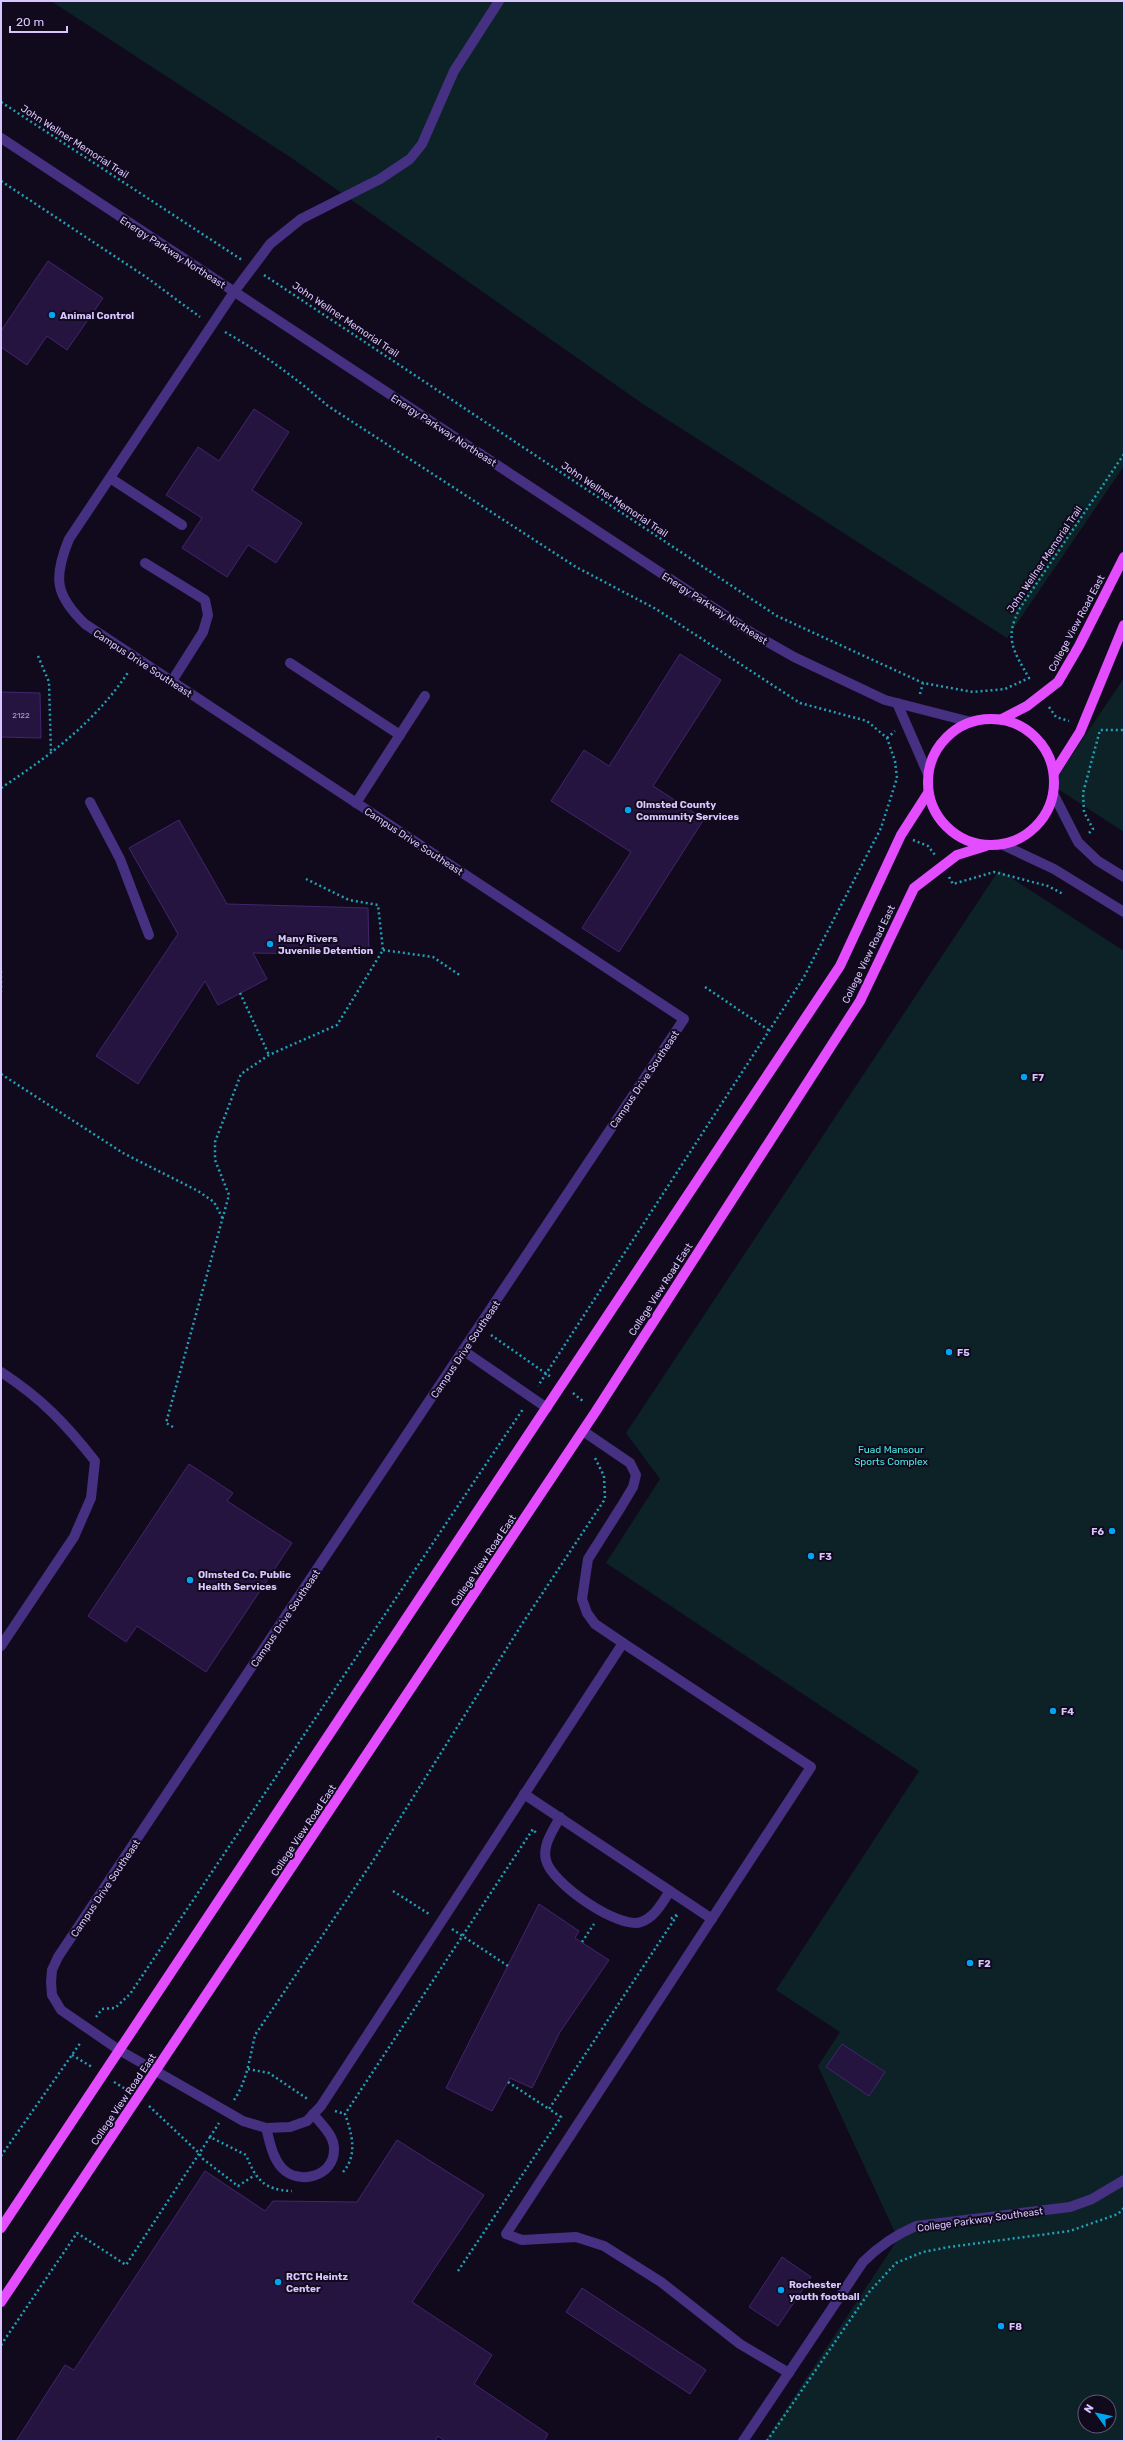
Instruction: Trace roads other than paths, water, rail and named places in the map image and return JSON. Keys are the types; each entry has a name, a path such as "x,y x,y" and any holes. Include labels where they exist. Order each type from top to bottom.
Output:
{"main road":[{"name":"College View Road East","path":"1002,719 1027,706 1058,682 1079,646 1124,558"},
{"path":"1054,773 1066,756 1082,725 1124,625"},
{"path":"986,719 1002,719 1021,726 1037,738 1048,754 1054,773 1054,795 1047,813 1036,827 1021,839 1003,845 986,846 972,843 948,829 932,806 928,793 928,774 936,752 950,734 971,722 986,719"},
{"name":"College View Road East","path":"1,2228 563,1385 840,966 902,835 928,793"},
{"name":"College View Road East","path":"1,2302 596,1411 860,1001 914,888 957,855 986,846"}],"street":[{"name":"Campus Drive Southeast","path":"266,2128 242,2120 157,2070 119,2050 61,2010 52,1995 52,1970 58,1957 464,1351 684,1019 80,619 62,597 58,581 60,560 69,539 234,292 270,244 301,220 380,179 410,159 422,144 454,71 499,1"},
{"name":"Energy Parkway Northeast","path":"1,138 752,633 794,656 885,700 971,722"},
{"path":"110,478 182,525"},
{"path":"145,563 205,600 208,615 203,632 172,681"},
{"path":"290,663 400,735"},
{"path":"356,803 425,696"},
{"path":"897,703 928,774"},
{"path":"1054,795 1078,842 1098,861 1124,877"},
{"path":"90,802 120,859 149,935"},
{"path":"1003,845 1054,869 1124,912"},
{"path":"464,1351 547,1408"},
{"path":"1,1372 27,1389 66,1423 96,1461 91,1498 74,1537 1,1646"},
{"path":"583,1431 630,1463 636,1475 633,1486 621,1508 588,1559 582,1599 587,1612 595,1624 811,1766 506,2234 522,2240 576,2237 604,2246 661,2282 740,2344 789,2373"},
{"path":"313,2114 329,2134 335,2149 333,2162 319,2174 306,2179 293,2176 282,2168 272,2152 266,2128 290,2127 307,2121 313,2114 321,2106 623,1643"},
{"path":"524,1794 712,1919"},
{"path":"560,1817 546,1844 546,1860 553,1876 566,1887 612,1918 626,1923 640,1923 652,1917 670,1891"},
{"name":"College Parkway Southeast","path":"743,2441 863,2262 877,2248 897,2234 916,2226 1070,2207 1092,2199 1124,2180"}],"place":[{"name":"Animal Control","path":"52,315"},
{"name":"Olmsted County Community Services","path":"628,810"},
{"name":"Many Rivers Juvenile Detention","path":"270,944"},
{"name":"F7","path":"1024,1077"},
{"name":"F5","path":"949,1352"},
{"name":"F6","path":"1112,1531"},
{"name":"F3","path":"811,1556"},
{"name":"Olmsted Co. Public Health Services","path":"190,1580"},
{"name":"F4","path":"1053,1711"},
{"name":"F2","path":"970,1963"},
{"name":"RCTC Heintz Center","path":"278,2282"},
{"name":"Rochester youth football","path":"781,2290"},
{"name":"F8","path":"1001,2326"}],"park label":[{"name":"Fuad Mansour Sports Complex","path":"891,1454"}]}
